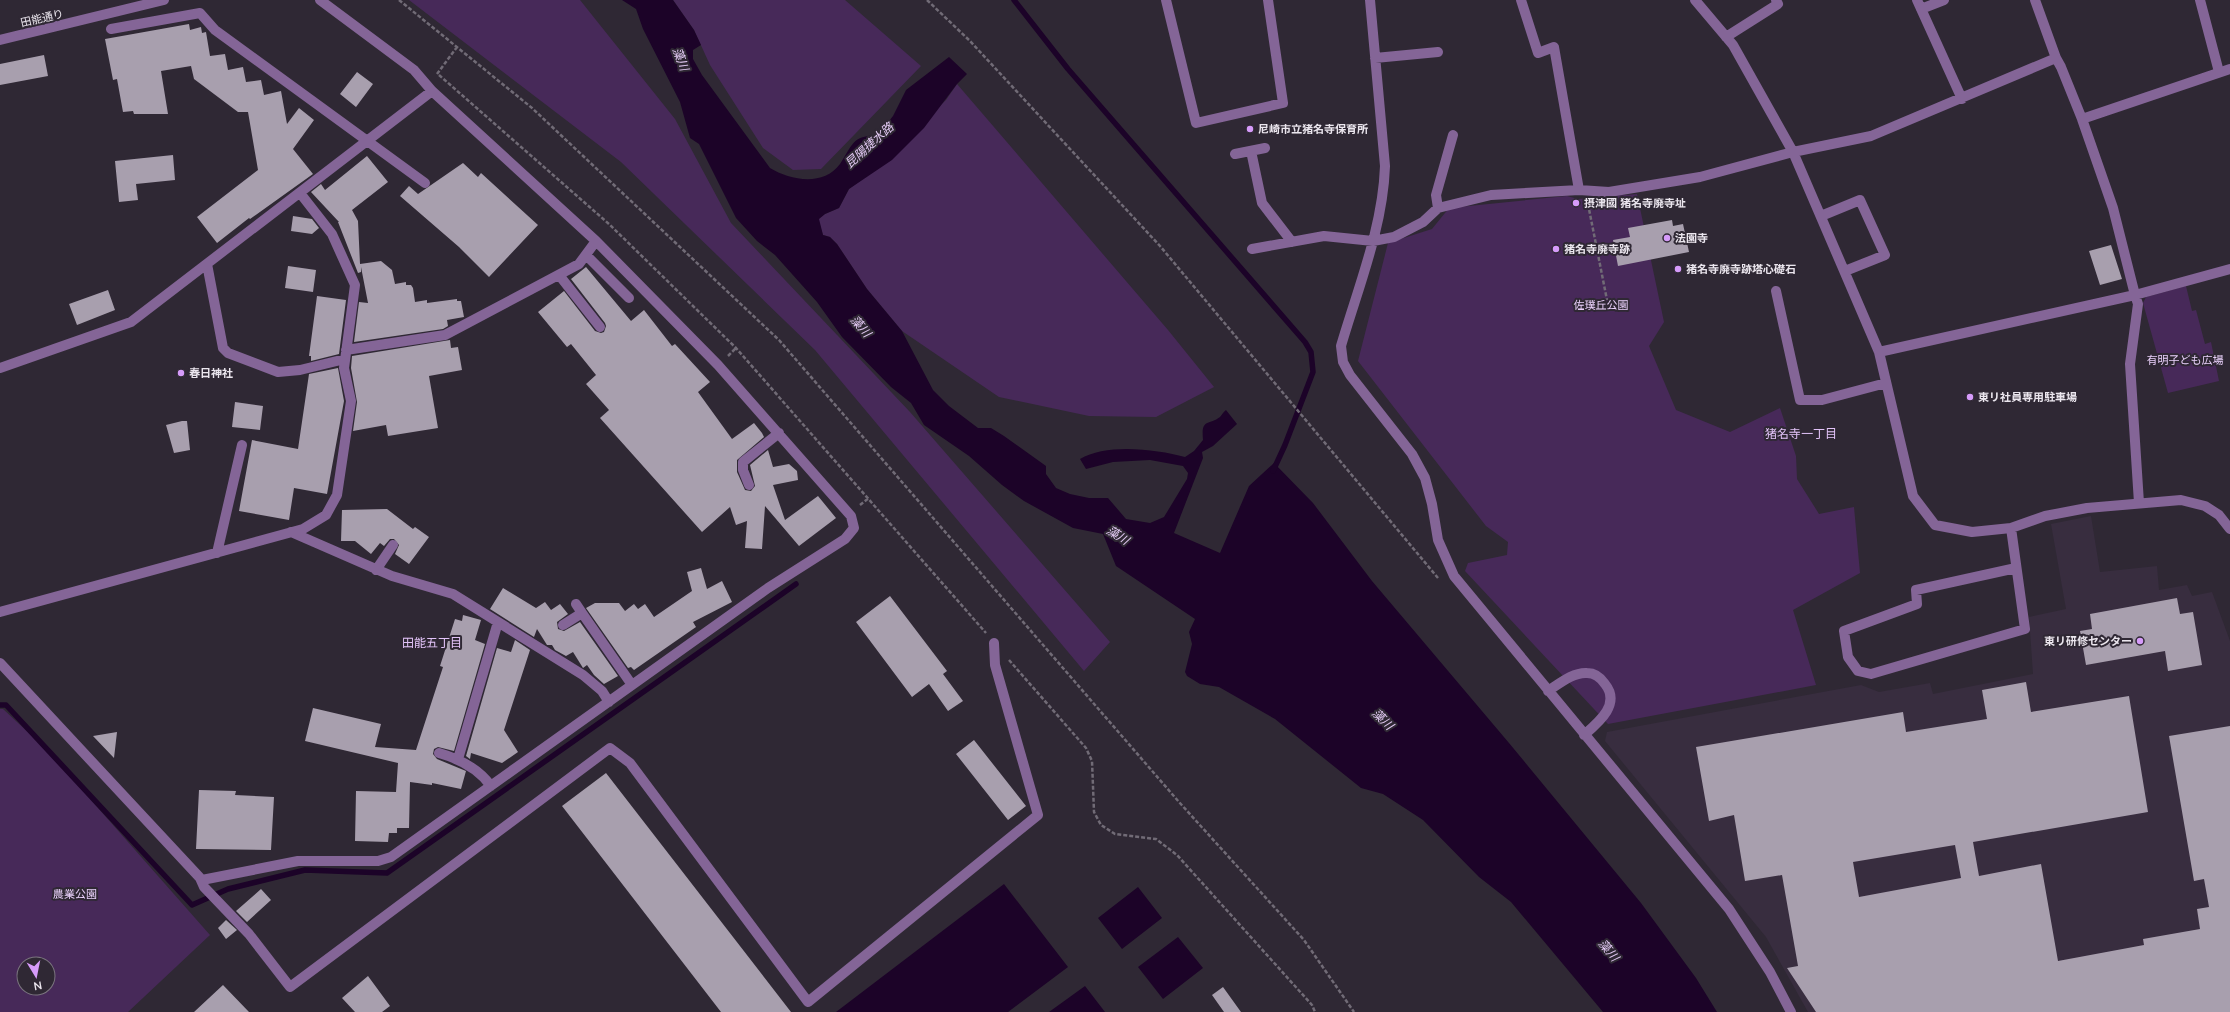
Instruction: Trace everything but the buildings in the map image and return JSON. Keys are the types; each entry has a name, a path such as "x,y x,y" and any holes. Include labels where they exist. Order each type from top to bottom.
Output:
{"street":[{"name":"田能通り","path":"0,40 112,14 164,0"},
{"path":"200,878 202,880 298,861 378,861 391,857 774,584 845,539 854,528 851,516 718,365 596,241 432,91 414,70 320,0"},
{"path":"1166,0 1196,123 1283,103 1268,0"},
{"path":"1370,0 1384,189 1373,241 1341,346 1343,362 1350,375 1412,454 1425,478 1432,504 1438,540 1454,576 1729,910 1770,972 1791,1012"},
{"path":"1521,0 1538,53 1554,47 1582,190"},
{"path":"1694,0 1733,45 1793,152 1879,352 1913,496 1935,525 1972,532 2010,528 2045,516 2066,512 2139,503 2181,500 2205,506 2219,515 2230,529"},
{"path":"1726,37 1778,4 1776,0"},
{"path":"1944,0 1919,4 1962,99"},
{"path":"2035,0 2056,58 2082,119 2113,208 2138,304 2130,364 2139,503"},
{"path":"2200,0 2218,72"},
{"path":"111,29 200,13 215,30 425,183"},
{"path":"1375,58 1438,52"},
{"path":"1252,249 1324,236 1373,241 1394,237 1423,222 1438,208 1491,194 1582,190 1609,192 1700,177 1793,152 1871,136 1962,99 2056,58"},
{"path":"2082,119 2230,69"},
{"path":"0,368 131,322 432,91"},
{"path":"1438,208 1436,195 1453,135"},
{"path":"1235,154 1265,148"},
{"path":"1251,151 1262,203 1292,242"},
{"path":"0,612 303,529 326,515 337,495 351,402 344,368 355,285 332,234 300,193"},
{"path":"1821,216 1860,200 1885,255 1845,271"},
{"path":"207,264 223,348 228,353 278,372 300,370 345,354 445,335 580,264 596,241"},
{"path":"586,256 629,298"},
{"path":"1879,352 2135,295 2230,269"},
{"path":"559,275 600,327"},
{"path":"1776,291 1800,400 1822,400 1886,383"},
{"path":"749,485 743,470 743,462 779,433"},
{"path":"217,553 242,446"},
{"path":"2010,528 2016,568 2025,629 1871,674 1858,671 1848,657 1844,631 1917,604 1916,590 2016,568"},
{"path":"291,532 376,570 414,584 453,594 583,675 602,691 609,702"},
{"path":"376,570 393,545"},
{"path":"563,625 579,609 632,685"},
{"path":"458,759 498,622"},
{"path":"0,663 4,674 200,878 204,887 249,934 290,986 610,748 630,763 808,1002 1038,815 995,665 994,643"},
{"path":"1548,691 1572,676 1587,673 1600,677 1609,688 1611,702 1601,720 1584,735"},
{"path":"439,753 458,759 483,775 490,786"}],"path":[{"path":"399,0 532,108 779,340 1174,796 1304,940 1354,1012"},
{"path":"927,0 970,41 1160,246 1443,584"},
{"path":"437,74 457,47"},
{"path":"1582,190 1607,300"}],"shaded area":[{"path":"2091,516 2100,572 2157,566 2159,590 2187,585 2192,596 2212,592 2230,641 2230,1012 1808,1012 1766,937 1605,741 1607,732 1861,685 1879,692 1930,683 1933,694 2033,674 2029,617 2066,609 2051,524"}],"green space":[{"path":"409,0 580,0 675,119 731,223 910,412 1110,642 1084,671 815,350 621,162"},
{"path":"673,0 845,0 921,66 821,169 793,170 763,148 710,65 694,30"},
{"path":"957,84 1168,330 1214,387 1156,417 1089,416 999,397 902,331 867,289 837,244 830,237 823,235 818,219 839,208 849,189 869,174 946,100"},
{"name":"佐璞丘公園","path":"1637,194 1664,322 1649,346 1676,410 1730,432 1780,408 1796,456 1797,479 1819,514 1854,507 1860,573 1793,610 1816,685 1608,724 1465,571 1468,563 1507,555 1508,542 1486,526 1358,361 1388,243 1432,229 1449,208 1567,196 1578,199"},
{"name":"有明子ども広場","path":"2186,286 2192,311 2196,310 2205,344 2211,342 2219,381 2168,393 2143,303 2146,297"},
{"name":"農業公園","path":"0,709 3,709 46,749 210,935 128,1012 0,1012"}],"water":[{"path":"622,0 673,0 694,30 701,45 693,50 693,59 702,75 770,168 787,176 796,178 816,179 833,171 840,164 854,143 862,137 878,135 893,116 906,90 949,57 967,74 957,84 924,128 892,160 849,189 839,208 825,214 819,219 823,235 830,237 837,244 867,289 902,331 933,390 949,406 978,428 991,428 1046,466 1046,474 1056,488 1070,494 1089,498 1108,498 1126,519 1150,523 1164,517 1187,479 1188,473 1183,466 1150,460 1113,462 1086,469 1080,459 1091,454 1117,449 1146,450 1185,457 1194,451 1203,440 1204,425 1216,420 1226,410 1237,424 1213,446 1202,452 1203,458 1174,533 1220,553 1249,486 1274,463 1313,503 1372,581 1509,743 1641,903 1696,978 1717,1012 1603,1012 1511,902 1479,877 1423,820 1383,794 1361,788 1275,719 1219,687 1200,684 1187,676 1185,672 1192,644 1189,632 1195,619 1116,566 1103,534 1073,528 1024,501 1002,485 969,456 924,425 911,403 891,387 842,337 817,302 775,255 757,241 736,218 699,144 690,138 680,102 643,29 636,9"},
{"path":"1004,884 1068,967 1008,1012 836,1012"},
{"path":"1138,887 1162,918 1122,949 1098,918"},
{"path":"1178,937 1203,968 1163,999 1138,967"},
{"path":"1085,986 1105,1012 1049,1012"}],"waterway":[{"path":"1014,0 1068,69 1305,342 1311,352 1313,372 1285,445 1273,471"},
{"path":"0,705 6,705 192,905 228,889 305,870 387,873 796,584"}],"place":[{"name":"尼崎市立猪名寺保育所","path":"1250,129"},
{"name":"摂津國 猪名寺廃寺址","path":"1576,203"},
{"name":"法園寺","path":"1667,238"},
{"name":"猪名寺廃寺跡","path":"1556,249"},
{"name":"猪名寺廃寺跡塔心礎石","path":"1678,269"},
{"name":"春日神社","path":"181,373"},
{"name":"東リ社員専用駐車場","path":"1970,397"},
{"name":"東リ研修センター","path":"2140,641"}],"district":[{"name":"猪名寺一丁目","path":"1801,433"},
{"name":"田能五丁目","path":"432,642"}],"water label":[{"name":"藻川","path":"681,59"},
{"name":"昆陽捷水路","path":"869,145"},
{"name":"藻川","path":"861,326"},
{"name":"藻川","path":"1118,535"},
{"name":"藻川","path":"1383,719"},
{"name":"藻川","path":"1609,950"}]}
